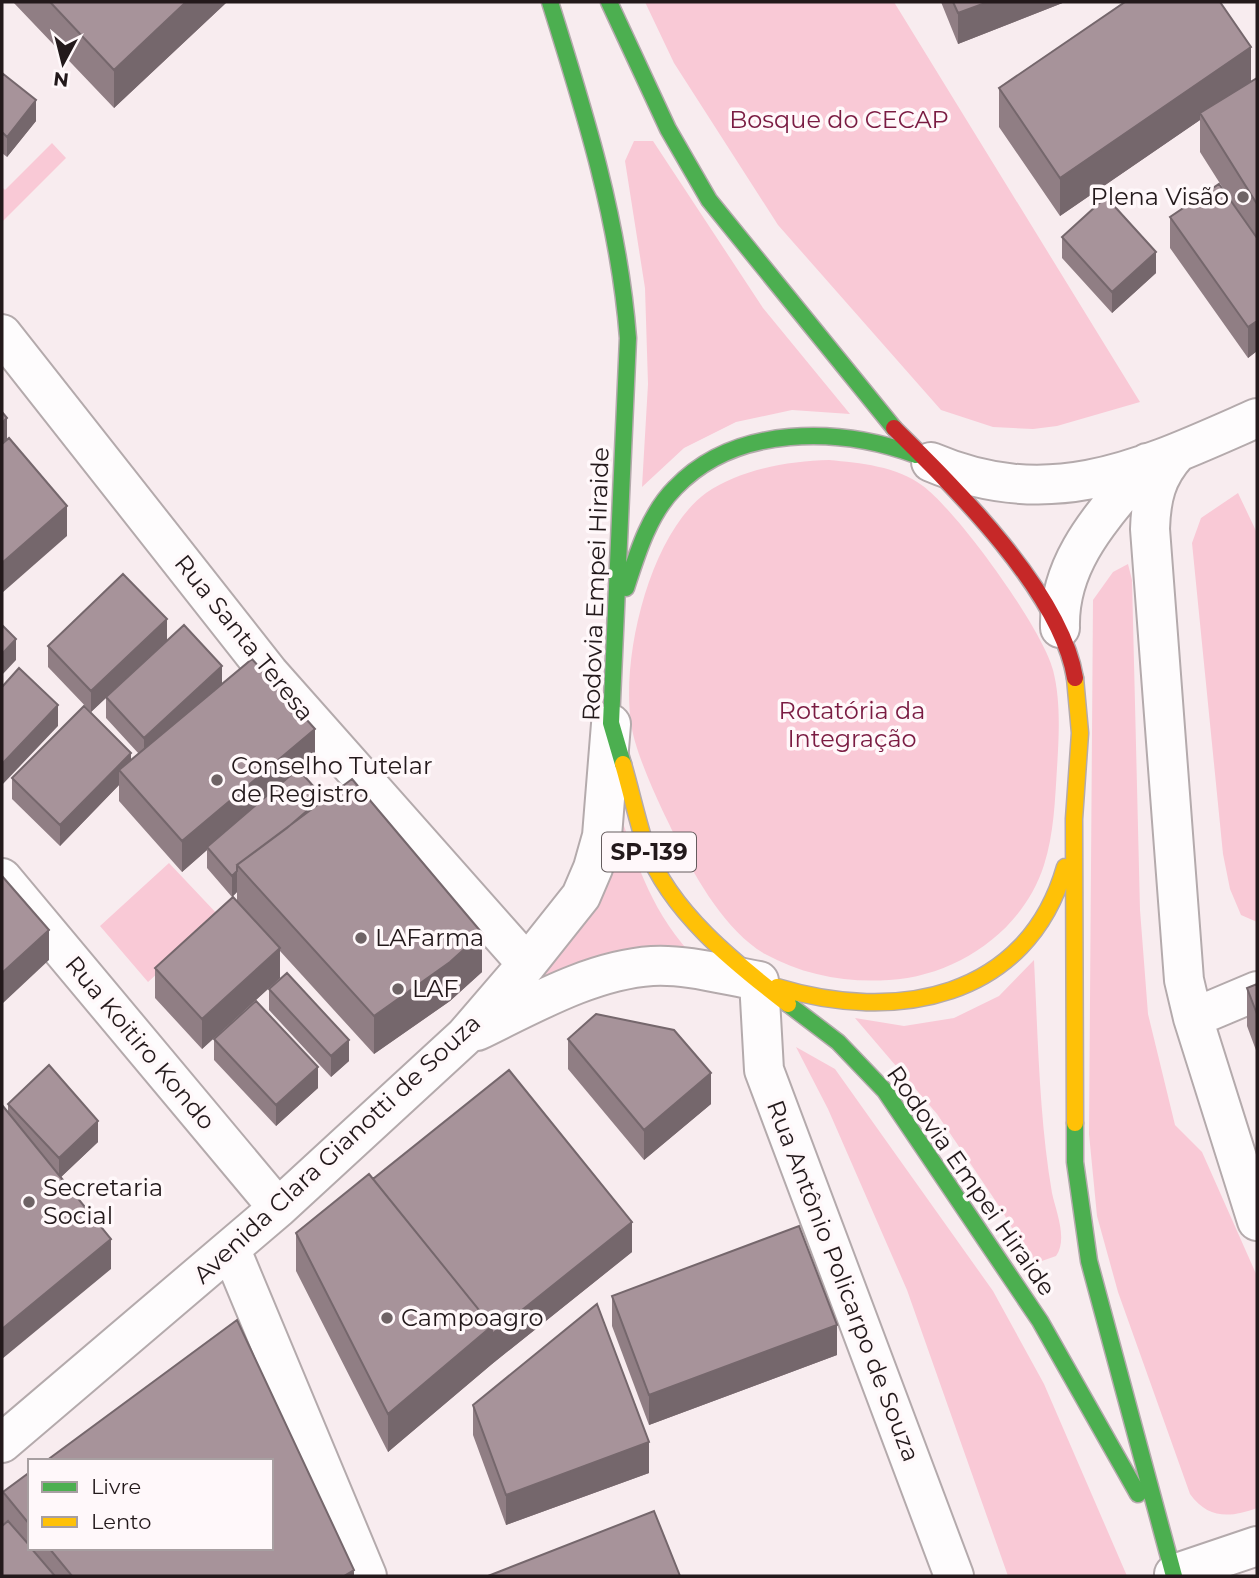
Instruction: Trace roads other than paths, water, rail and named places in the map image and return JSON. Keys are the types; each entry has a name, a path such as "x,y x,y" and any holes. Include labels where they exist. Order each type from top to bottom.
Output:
{"main road":[{"name":"Rodovia Empei Hiraide","path":"550,2 599,157 626,299 628,338 611,723 647,849 677,900 709,938 838,1042 885,1091 1040,1321 1171,1563"},
{"name":"Rodovia Empei Hiraide","path":"609,2 673,139 709,200 885,419 967,500 1010,555 1060,628 1073,664 1080,733 1074,819 1075,1162 1089,1261 1171,1563"},
{"path":"612,654 620,613 642,545 674,488 696,468 763,443 796,436 828,435 892,444 931,462"},
{"path":"759,981 817,997 892,1004 921,1000 958,988 1009,958 1050,911 1064,876 1074,819"}],"street":[{"name":"Rua Santa Teresa","path":"2,334 269,673 527,964"},
{"path":"931,462 979,480 1013,486 1075,483 1162,458 1257,418"},
{"path":"1060,628 1059,603 1087,536 1162,458"},
{"path":"1162,458 1152,499 1150,529 1184,980 1193,1018 1257,1221"},
{"name":"Avenida Clara Gianotti de Souza","path":"2,1443 278,1208 465,1036 527,964 581,896 593,868 602,836 611,723"},
{"name":"Rua Koitiro Kondo","path":"2,878 278,1208"},
{"path":"465,1036 560,991 637,968 678,967 759,981"},
{"name":"Rua Antônio Policarpo de Souza","path":"759,981 764,1070 954,1576"},
{"path":"1193,1018 1257,991"},
{"path":"231,1250 367,1576"},
{"path":"1171,1563 1257,1546"}],"place":[{"name":"Plena Visão","path":"1243,197"},
{"name":"Conselho Tutelar de Registro","path":"217,780"},
{"name":"LAFarma","path":"361,938"},
{"name":"LAF","path":"398,989"},
{"name":"Secretaria Social","path":"29,1202"},
{"name":"Campoagro","path":"387,1318"}],"park label":[{"name":"Bosque do CECAP","path":"839,120"},
{"name":"Rotatória da Integração","path":"852,725"}]}
